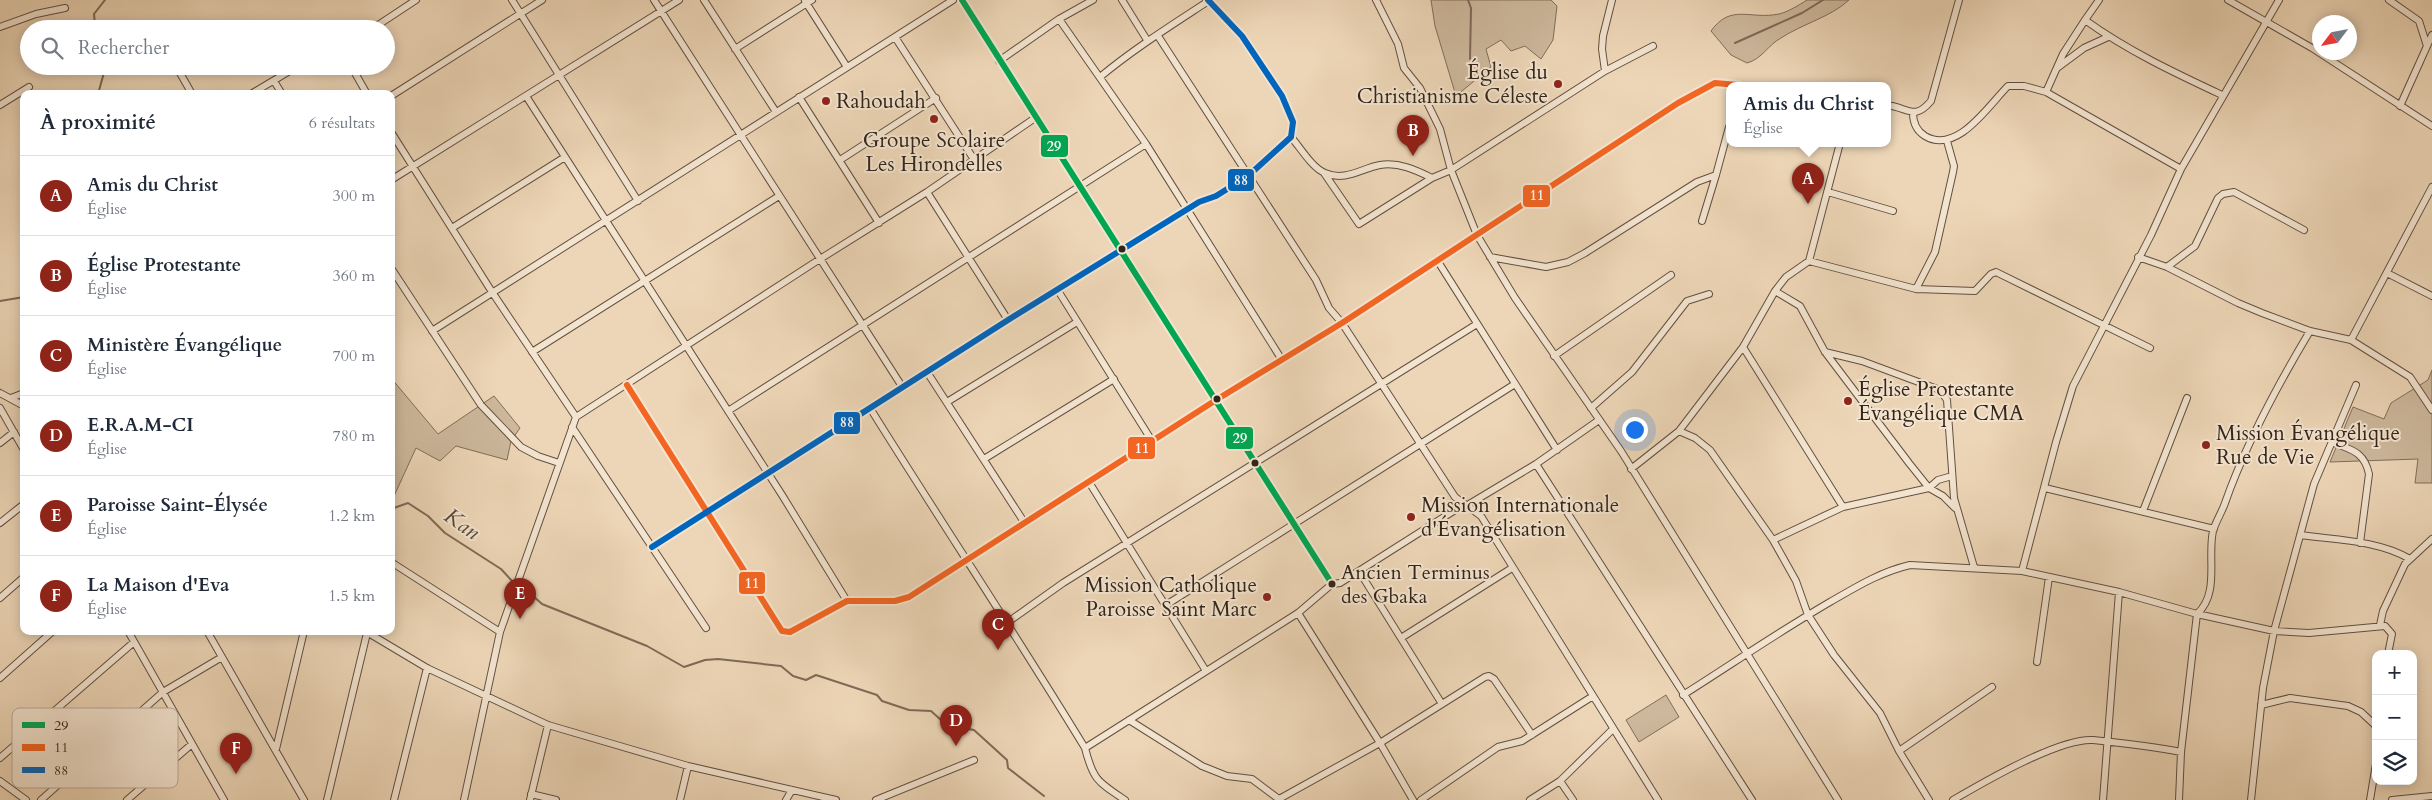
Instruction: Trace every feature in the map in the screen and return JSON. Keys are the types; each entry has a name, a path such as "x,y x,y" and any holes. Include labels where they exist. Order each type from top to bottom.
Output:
{"street":[{"path":"386,20 416,0"},
{"path":"512,0 638,201"},
{"path":"395,93 542,0"},
{"path":"654,0 903,388"},
{"path":"395,178 679,0"},
{"path":"704,0 776,112"},
{"path":"432,330 953,0"},
{"path":"962,0 1332,584"},
{"path":"999,61 1059,19 1093,0"},
{"path":"1122,0 1147,40"},
{"path":"652,548 1057,289 1187,209 1209,196 1216,196 1248,176 1290,137 1293,122 1282,96 1242,36 1209,0 1158,36 1147,40 1100,77"},
{"path":"1376,0 1398,44 1404,68 1420,88 1440,129 1451,170 1477,236 1554,356 1600,420 1838,800"},
{"path":"1605,71 1602,49 1603,36 1612,0"},
{"path":"1891,106 1913,114 1923,110 1931,101 1959,0"},
{"path":"2046,92 2054,71 2098,0"},
{"path":"2228,0 2267,22 2432,126"},
{"path":"2022,571 2056,442 2073,386 2151,235 2181,169 2222,95 2279,0"},
{"path":"2389,0 2419,21 2427,46"},
{"path":"735,49 808,1 847,67"},
{"path":"0,27 36,14 65,8"},
{"path":"1059,19 1146,144 1282,360"},
{"path":"2085,20 2108,37 2154,63 2222,95"},
{"path":"2400,106 2432,35"},
{"path":"1158,36 1316,280 1329,308 1342,322 1456,497 1482,516 1512,568 1658,800"},
{"path":"895,37 974,158"},
{"path":"2054,71 2084,48 2108,37"},
{"path":"1290,137 1324,173 1359,224 1432,178 1451,170 1605,71 1653,46"},
{"path":"181,75 190,90"},
{"path":"259,90 284,75"},
{"path":"356,75 365,90"},
{"path":"274,81 280,90"},
{"path":"626,385 709,512 782,631 790,632 847,601 895,601 909,597 1024,522 1477,236 1695,93 1714,83 1726,84"},
{"path":"1913,114 1913,121 1920,133 1934,142 1947,142 1958,136 1974,122 2008,86 2024,86 2046,92 2181,169"},
{"path":"24,90 29,87"},
{"path":"0,105 20,93"},
{"path":"526,96 847,601"},
{"path":"799,97 879,223"},
{"path":"840,160 936,98"},
{"path":"464,800 500,632 576,417 685,345 927,192 1035,118"},
{"path":"395,138 492,292 576,417"},
{"path":"1702,221 1726,138"},
{"path":"1916,289 1935,252 1953,172 1954,166 1947,142"},
{"path":"728,411 1146,144"},
{"path":"1630,469 1679,430 1743,347 1775,291 1786,277 1809,261 1839,147"},
{"path":"452,228 565,157"},
{"path":"1324,173 1348,175 1378,165 1389,165 1416,170 1432,178"},
{"path":"1490,257 1546,268 1568,262 1696,182 1716,175"},
{"path":"2351,340 2432,187"},
{"path":"927,192 1008,320"},
{"path":"1828,192 1893,211"},
{"path":"2167,267 2195,246 2218,198 2227,192 2234,192 2304,230"},
{"path":"532,352 779,196"},
{"path":"2138,257 2167,267 2238,303 2310,332 2351,340 2410,377 2432,410"},
{"path":"1437,260 1556,450"},
{"path":"1809,261 1916,289 1975,291 1991,274 1996,272 2150,348"},
{"path":"2387,273 2432,296"},
{"path":"395,274 481,405 508,436 521,447 538,456 559,463"},
{"path":"1554,356 1670,275"},
{"path":"1057,289 1152,441"},
{"path":"1775,291 1800,306 1825,352 1929,488 1943,496 1956,508"},
{"path":"1591,408 1632,372 1687,301 1709,294"},
{"path":"947,402 1077,322"},
{"path":"1008,622 1063,583 1477,324"},
{"path":"2179,800 2181,752 2197,614 2204,608 2210,593 2210,552 2214,529 2233,481 2280,382 2310,332"},
{"path":"1743,347 1843,507"},
{"path":"1825,352 1862,361 1940,390 1947,400 1956,508 1974,567"},
{"path":"927,372 1024,522"},
{"path":"984,459 1114,379"},
{"path":"1166,605 1515,384"},
{"path":"2251,800 2261,705 2274,631 2314,484 2356,385"},
{"path":"0,393 20,403"},
{"path":"12,398 20,395"},
{"path":"2143,511 2187,398"},
{"path":"0,408 20,443"},
{"path":"870,408 965,561 1008,622 1085,748 1091,771 1095,778 1125,800"},
{"path":"1085,748 1298,613 1332,584 1340,583 1455,510 1466,506 1536,464 1600,420"},
{"path":"572,427 706,628"},
{"path":"1679,430 1695,438 1710,450 1773,540 1796,581 1808,614 1834,656 1880,713 1899,751 1929,800"},
{"path":"0,443 14,432"},
{"path":"2332,442 2357,453 2367,464 2369,474 2360,543"},
{"path":"1536,464 1752,800"},
{"path":"1773,540 1843,507 1929,488 1938,480 1952,476"},
{"path":"1089,482 1206,671"},
{"path":"2045,488 2214,529"},
{"path":"0,523 20,507"},
{"path":"2300,535 2360,543 2397,552 2410,559"},
{"path":"2380,625 2383,611 2400,574 2410,559 2432,539"},
{"path":"395,565 500,632"},
{"path":"1683,695 1808,614 1874,577 1892,569 1927,565 2022,571 2119,592 2197,614 2274,631 2309,632 2380,625 2385,626 2391,632 2389,650"},
{"path":"1401,638 1512,568"},
{"path":"1359,571 1442,704"},
{"path":"2037,662 2049,577"},
{"path":"0,598 20,580"},
{"path":"2103,800 2119,592"},
{"path":"1298,613 1380,743 1413,800"},
{"path":"0,678 48,635"},
{"path":"130,635 172,708"},
{"path":"209,635 304,800"},
{"path":"276,749 303,635"},
{"path":"327,800 365,635"},
{"path":"371,635 427,668 485,697 548,725 688,766 836,800"},
{"path":"58,708 134,642"},
{"path":"145,708 163,692 222,657"},
{"path":"394,800 427,668"},
{"path":"1130,720 1202,766 1227,776 1252,779 1279,799 1380,743 1489,676 1494,679 1532,735"},
{"path":"1899,751 1992,687"},
{"path":"1422,800 1498,747 1522,741 1593,696"},
{"path":"2261,705 2290,698 2348,706 2361,712 2372,722"},
{"path":"178,719 222,799"},
{"path":"548,725 531,797 556,800"},
{"path":"1530,800 1560,781 1613,729"},
{"path":"1953,800 2038,754 2080,742 2093,740 2106,743 2144,745 2181,752"},
{"path":"178,756 192,744"},
{"path":"0,758 12,748"},
{"path":"876,800 974,760"},
{"path":"680,800 688,766"},
{"path":"0,780 26,800"},
{"path":"1560,781 1573,800"},
{"path":"2370,800 2372,785"},
{"path":"41,800 55,788"},
{"path":"127,800 141,788"},
{"path":"786,800 792,790"},
{"path":"2392,800 2432,796"}],"shaded area":[{"path":"1431,0 1551,0 1557,6 1553,40 1541,59 1525,46 1511,51 1501,40 1486,49 1491,67 1456,96 1435,26"},
{"path":"1807,0 1849,0 1834,11 1781,38 1757,58 1747,63 1731,55 1711,31 1718,22 1726,17 1742,14 1779,14"},
{"path":"2432,370 2432,483 2415,483 2418,459 2330,462 2353,407 2384,419 2391,403 2428,380"},
{"path":"395,383 438,434 494,396 520,428 511,441 507,460 456,446 440,461 416,448 395,494"},
{"path":"1666,695 1679,717 1639,742 1626,720"}],"waterway":[{"name":"Kan","path":"95,20 94,14 105,0"},
{"path":"1468,0 1471,8 1470,59"},
{"path":"1735,43 1802,13 1823,0"},
{"name":"Kan","path":"99,90 103,75"},
{"name":"Kan","path":"0,301 20,298"},
{"name":"Kan","path":"395,508 408,503 428,516 445,533 501,569 512,581"},
{"path":"522,586 542,604 647,646 684,667 705,660 718,659 781,666 793,676 806,680 816,675 877,695 882,701 909,710 931,711 941,720 953,719 958,727 974,730 1007,760 1008,768 1044,796"}],"transit line":[{"name":"29","path":"962,0 1332,584"},
{"name":"88","path":"652,547 1008,320 1199,202 1216,196 1248,176 1291,137 1293,122 1282,96 1242,36 1208,0"},
{"name":"11","path":"627,385 782,631 790,632 847,601 895,601 909,597 1216,400 1342,323 1678,103 1715,83 1726,84"}],"place":[{"name":"Église du Christianisme Céleste","path":"1558,84"},
{"name":"Rahoudah","path":"826,101"},
{"name":"Groupe Scolaire Les Hirondelles","path":"934,119"},
{"name":"Église Protestante","path":"1413,156"},
{"name":"Amis du Christ","path":"1808,204"},
{"name":"Église Protestante Évangélique CMA","path":"1848,401"},
{"name":"Mission Évangélique Rue de Vie","path":"2206,445"},
{"name":"Mission Internationale d'Évangélisation","path":"1411,517"},
{"name":"Ancien Terminus des Gbaka","path":"1332,584"},
{"name":"Mission Catholique Paroisse Saint Marc","path":"1267,597"},
{"name":"Paroisse Saint-Élysée","path":"520,619"},
{"name":"Ministère Évangélique","path":"998,650"},
{"name":"E.R.A.M-CI","path":"956,746"},
{"name":"La Maison d'Eva","path":"236,774"}]}
